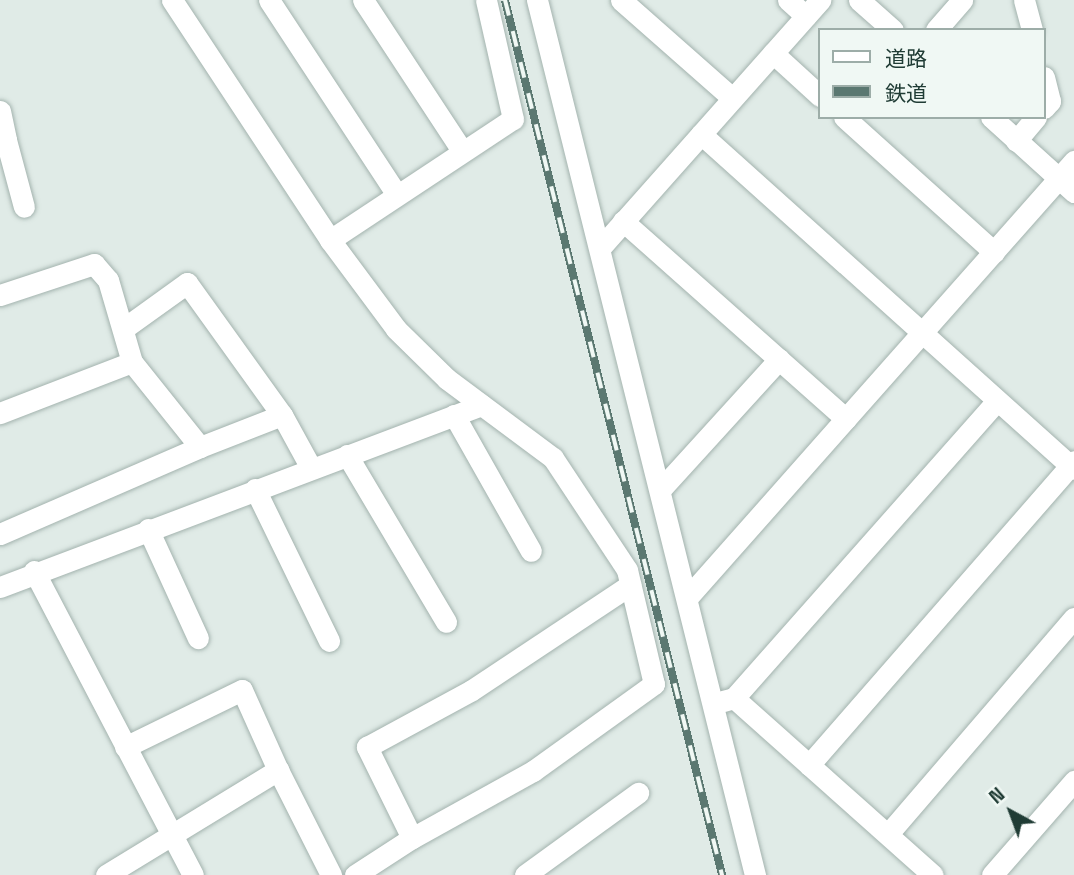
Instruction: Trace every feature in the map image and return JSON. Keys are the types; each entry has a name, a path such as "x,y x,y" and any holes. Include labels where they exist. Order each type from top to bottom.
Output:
{"street":[{"path":"172,0 330,240 396,329 482,405 553,458 626,570 654,684 533,771 412,838 355,875"},
{"path":"269,0 397,195"},
{"path":"363,0 462,151"},
{"path":"330,240 513,119 486,0"},
{"path":"537,0 687,597 724,700 757,872"},
{"path":"621,0 732,99"},
{"path":"788,0 806,16"},
{"path":"600,248 820,0"},
{"path":"859,0 891,28"},
{"path":"938,28 962,0"},
{"path":"1024,0 1031,28"},
{"path":"773,53 818,94"},
{"path":"1046,86 1050,101 1046,106"},
{"path":"0,111 3,140 24,207"},
{"path":"846,119 994,252"},
{"path":"992,119 1066,185"},
{"path":"1016,141 1034,119"},
{"path":"701,134 920,334 1073,465 809,765"},
{"path":"687,597 994,252 1066,185 1074,161"},
{"path":"623,221 846,419"},
{"path":"0,295 94,264 108,280 132,362 200,447"},
{"path":"123,329 187,282 282,415 311,468"},
{"path":"660,490 779,359"},
{"path":"0,413 132,362"},
{"path":"724,700 997,401"},
{"path":"0,587 482,405"},
{"path":"0,534 200,447 282,415"},
{"path":"454,415 531,551"},
{"path":"347,454 446,622"},
{"path":"255,489 329,641"},
{"path":"148,529 198,638"},
{"path":"34,572 193,875"},
{"path":"412,838 368,747 472,690 630,584"},
{"path":"888,834 1074,618"},
{"path":"125,747 242,690 278,770 331,875"},
{"path":"724,700 809,765 933,875"},
{"path":"106,875 278,770"},
{"path":"992,875 1074,781"},
{"path":"526,875 638,793"}],"railway":[{"path":"505,0 722,875"}]}
